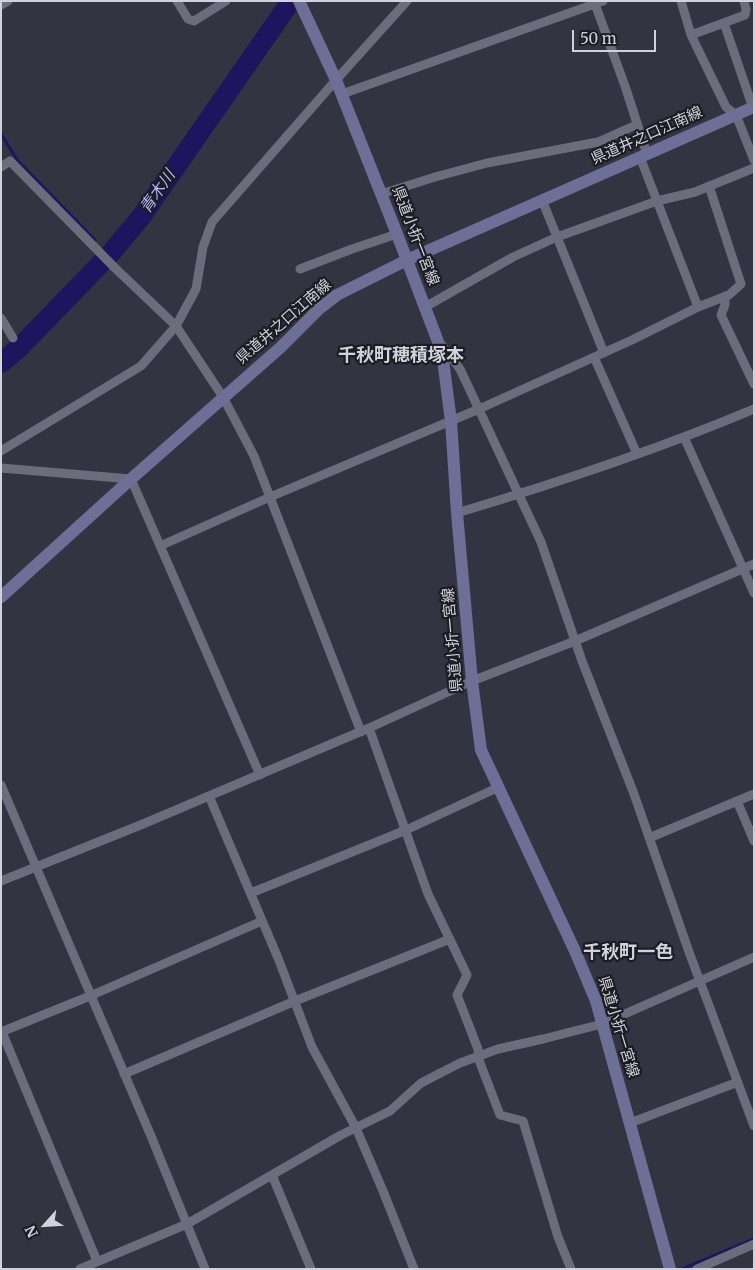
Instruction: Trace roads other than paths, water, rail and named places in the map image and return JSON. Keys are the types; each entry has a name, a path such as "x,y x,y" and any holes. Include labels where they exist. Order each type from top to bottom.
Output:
{"main road":[{"name":"県道小折一宮線","path":"299,1 342,94 437,339 443,360 451,421 456,513 472,680 481,750 575,951 596,1002 670,1269"},
{"name":"県道井之口江南線","path":"1,597 280,347 319,309 338,295 407,260 753,107"}],"street":[{"path":"1,5 8,1"},
{"path":"177,1 188,19 194,20 226,1"},
{"path":"1,451 141,366 176,326 196,289 203,247 212,222 407,1"},
{"path":"681,1 691,35 726,107 736,115 754,160"},
{"path":"691,35 745,15 744,1"},
{"path":"342,94 599,3 629,99 657,201 698,307"},
{"path":"724,23 753,107"},
{"path":"382,194 487,163 598,142 636,125"},
{"path":"1,167 10,161 113,266 176,326 223,397 254,456 406,830 428,894 467,975 457,995 478,1049 500,1116 523,1121 558,1237 571,1269"},
{"path":"425,307 513,257 557,237 657,201 676,198 754,168"},
{"path":"160,546 270,497 479,409 725,296 741,284 709,186"},
{"path":"542,200 604,353"},
{"path":"300,269 397,234"},
{"path":"725,296 725,305 721,315 754,384"},
{"path":"1,318 13,338"},
{"path":"437,339 460,369 541,542 575,641 754,1126"},
{"path":"594,357 637,454"},
{"path":"456,513 637,454 754,408"},
{"path":"684,437 754,593"},
{"path":"1,468 131,479 260,774"},
{"path":"1,881 365,730 472,680 575,641 754,564"},
{"path":"1,785 151,1136 205,1269"},
{"path":"251,893 406,830 499,787"},
{"path":"649,838 754,794"},
{"path":"209,796 251,893 312,1047 356,1128 414,1269"},
{"path":"737,801 754,841"},
{"path":"97,1261 2,1032 262,921"},
{"path":"124,1074 295,1001 450,939"},
{"path":"80,1269 187,1224 356,1128 390,1112 421,1083 479,1056 498,1049 602,1024 754,957"},
{"path":"630,1123 738,1082"},
{"path":"272,1175 311,1269"},
{"path":"697,1269 754,1244"}],"waterway":[{"name":"青木川","path":"1,363 20,347 110,254 141,217 291,1"},
{"path":"1,134 18,161 95,240"},
{"path":"682,1269 754,1239"}],"district":[{"name":"千秋町穂積塚本","path":"401,356"},
{"name":"千秋町一色","path":"628,953"}]}
